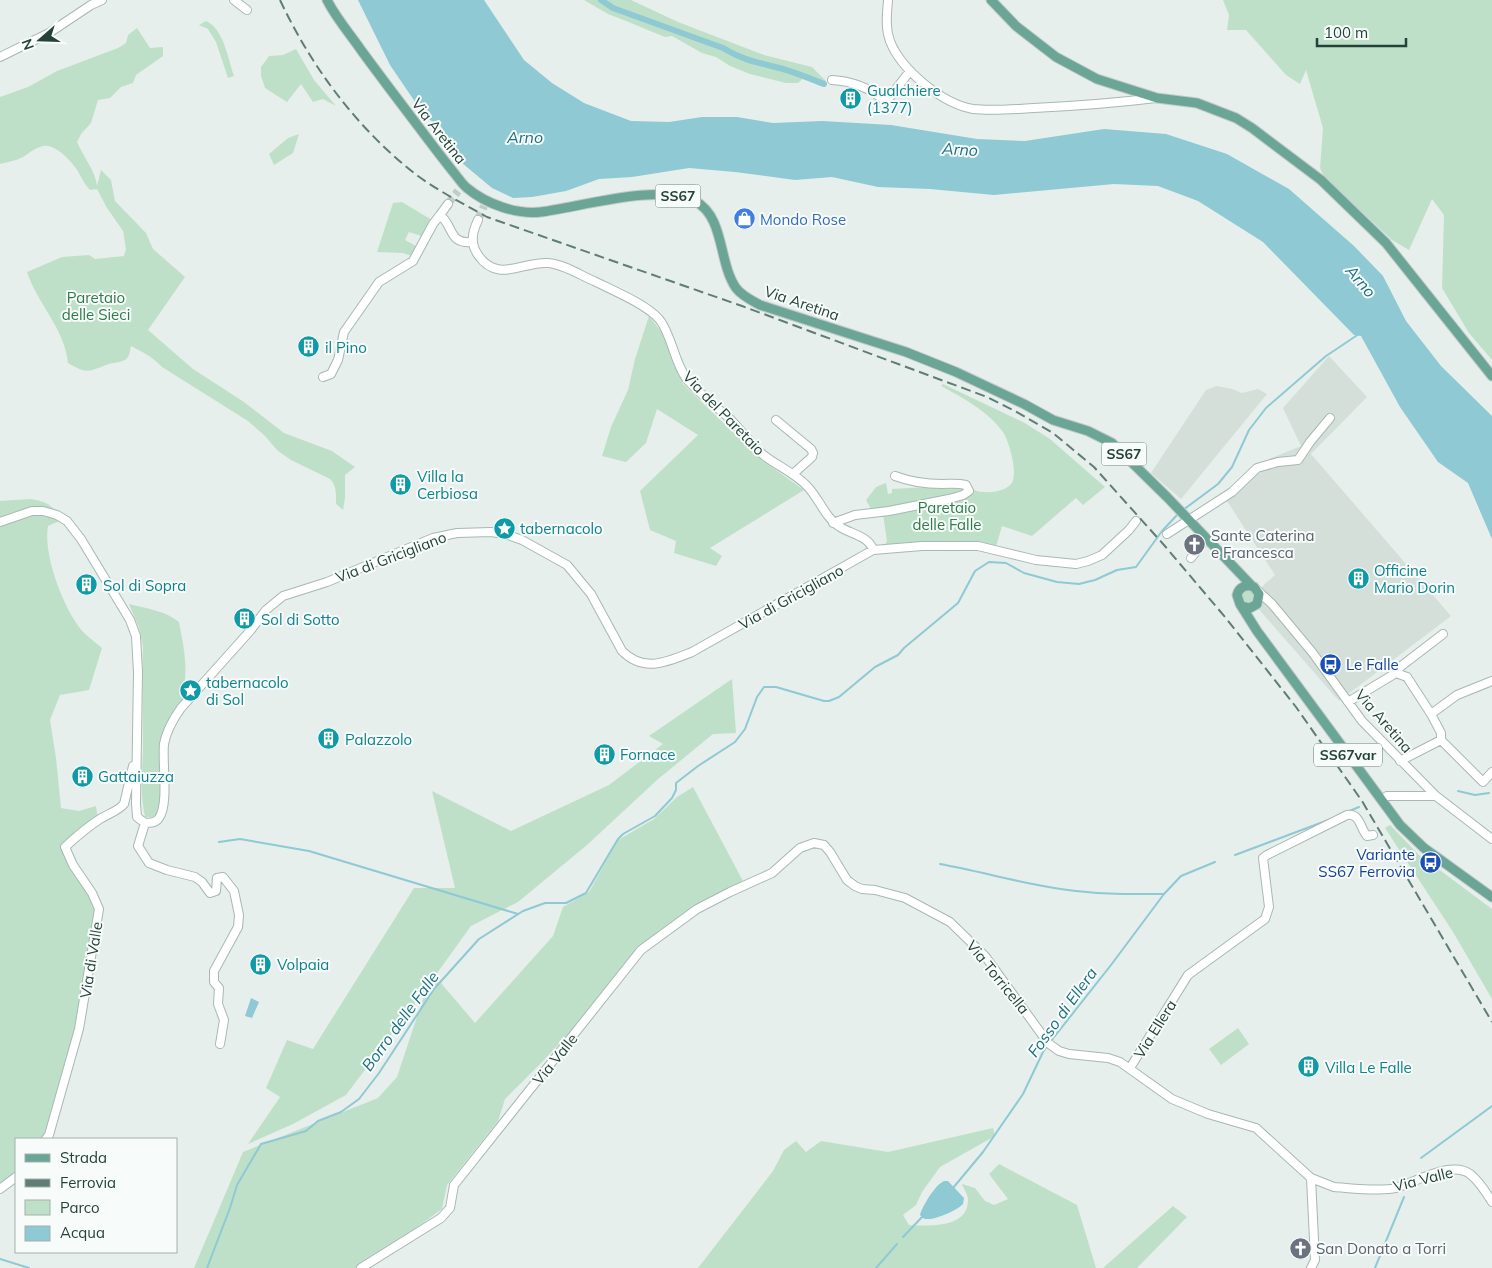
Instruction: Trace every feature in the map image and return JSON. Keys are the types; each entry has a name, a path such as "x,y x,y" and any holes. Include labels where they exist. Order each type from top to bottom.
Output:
{"main road":[{"name":"Via Aretina","path":"327,0 461,188 485,203 517,211 539,212 648,194 678,196 695,201 703,207 713,221 729,274 736,289 746,298 906,352 990,387 1053,420 1112,443 1167,497 1185,522 1203,535 1255,589"},
{"path":"991,0 1016,26 1056,57 1097,79 1157,98 1197,103 1236,118 1320,180 1386,243 1492,376"},
{"path":"1236,569 1239,577 1238,600 1242,606 1250,608 1256,605"},
{"path":"1239,591 1244,586 1255,589 1260,598 1253,616 1257,631"},
{"name":"SS67var","path":"1242,606 1257,631 1400,825 1446,869 1492,904"},
{"name":"SS67var","path":"1424,848 1492,897"}],"street":[{"path":"0,57 49,33 91,5 102,0"},
{"path":"234,0 247,10"},
{"path":"888,0 886,28 890,42 904,65 918,79 960,106 974,109 1001,109 1105,104 1157,98"},
{"path":"832,80 846,80 875,93 884,101 889,98 910,71"},
{"path":"323,377 331,374 338,360 344,332 379,282 413,261 433,224 448,204"},
{"path":"440,215 446,219 456,240 463,242 472,242 473,230 478,220"},
{"name":"Via del Paretaio","path":"472,242 482,261 492,268 514,270 538,263 551,263 608,288 649,311 663,325 678,364 686,378 758,450 772,462 793,474 808,486 833,523 868,541 873,550"},
{"path":"1167,534 1232,492 1257,468 1278,462 1298,460 1330,418"},
{"path":"776,420 811,449 813,453 812,457 793,474"},
{"path":"833,523 855,515 889,511 963,495 969,491 966,485 957,483 926,484 895,476"},
{"path":"0,522 32,511 43,511 57,515 67,521 81,539 130,620 136,636 138,698 135,755 137,817 145,823 138,846 149,863 195,877 202,882 210,893 216,891 217,878 224,877 234,891 239,915 238,927 214,971 214,982 219,988 218,1004 224,1020 220,1044"},
{"name":"Via di Gricigliano","path":"145,823 155,822 160,818 164,790 164,742 174,719 181,708 250,631 266,610 283,596 327,582 433,538 457,533 491,532 505,534 522,540 567,565 591,594 622,651 638,663 647,664 669,661 692,652 873,550 922,546 978,546 1036,560 1076,564 1102,555 1136,521"},
{"path":"1191,558 1203,535"},
{"name":"Via Aretina","path":"1255,589 1272,604 1312,652 1362,721 1436,796 1492,839"},
{"path":"1256,605 1266,602 1272,604"},
{"path":"1348,702 1396,673 1400,667 1443,634"},
{"path":"1396,673 1407,677 1431,714 1441,733 1441,740 1483,782 1492,772"},
{"path":"1334,681 1350,693 1361,693"},
{"path":"1431,714 1457,695 1492,681"},
{"path":"1400,761 1441,740"},
{"name":"Via di Valle","path":"47,1138 80,1029 99,909 92,893 73,865 65,846 83,830 124,804 135,755"},
{"path":"1387,796 1436,796"},
{"name":"Via Ellera","path":"1311,1178 1256,1128 1208,1114 1172,1099 1130,1068 1188,975 1264,919 1269,907 1263,858 1347,815 1352,814 1357,817 1365,833 1368,836 1373,835"},
{"name":"Via Torricella","path":"772,873 800,848 814,843 824,845 847,880 855,886 905,898 950,922 985,956 1050,1044 1059,1051 1069,1054 1108,1058 1130,1068"},
{"name":"Via Valle","path":"361,1268 441,1218 450,1208 454,1185 641,950 696,909 772,873"},
{"name":"Via Valle","path":"1311,1178 1334,1187 1394,1188 1432,1174 1451,1170 1464,1170 1477,1181 1492,1202"},
{"path":"0,1189 15,1178"},
{"path":"1311,1178 1315,1260 1311,1268"}],"shaded area":[{"path":"1329,356 1367,397 1311,454 1451,616 1339,701 1249,598 1275,575 1227,501 1269,459 1301,446 1283,408"},
{"path":"1217,386 1242,393 1258,389 1267,394 1181,499 1151,473 1206,390"}],"green space":[{"path":"584,0 631,0 678,22 764,55 812,67 826,81 824,84 805,77 798,83 786,83 750,74 730,66 716,57 702,53 672,36 665,37 608,14"},
{"path":"1223,0 1492,0 1492,360 1469,333 1442,288 1444,215 1432,199 1409,250 1392,240 1325,178 1320,168 1323,128 1306,70 1300,84 1286,75 1246,30 1227,30 1229,15"},
{"path":"206,21 212,25 221,37 234,76 228,78 216,42 208,29 199,25"},
{"name":"Paretaio delle Sieci","path":"137,28 150,48 163,47 163,56 136,75 133,83 121,87 110,98 98,100 91,123 81,134 77,142 92,170 97,186 101,170 111,180 115,201 146,233 153,249 185,277 148,330 193,369 244,402 284,433 332,451 355,467 345,475 343,510 336,504 335,488 330,479 291,460 278,451 248,421 162,367 151,357 131,346 129,356 126,359 88,371 68,363 62,339 37,295 27,272 62,257 89,255 95,259 124,256 126,249 123,231 97,189 90,190 77,170 57,150 52,147 43,146 20,158 0,164 0,97 28,87 57,71 118,48 126,43 128,35"},
{"path":"296,49 314,80 336,106 323,99 313,102 301,84 287,102 265,88 261,76 261,67 269,56 283,55"},
{"path":"299,134 293,153 274,165 269,154 288,138"},
{"path":"402,202 432,220 424,237 409,232 405,240 418,247 412,256 403,253 377,252 393,203"},
{"path":"649,316 663,334 683,384 763,461 804,490 710,548 722,556 716,566 674,553 676,541 650,530 640,491 698,435 657,409 646,443 626,462 602,456 611,427 628,390 635,359"},
{"name":"Paretaio delle Falle","path":"943,384 1023,422 1050,439 1105,487 1083,505 1076,498 1032,536 1002,526 995,550 978,546 883,549 887,541 883,514 872,511 866,500 876,487 886,483 888,494 892,493 892,489 963,485 978,491 988,492 1003,489 1011,484 1013,480 1014,466 1003,432 983,411 941,386"},
{"path":"30,499 39,501 48,504 64,519 48,526 48,550 55,578 66,605 79,627 102,648 89,690 60,695 50,720 61,808 79,811 96,806 98,820 65,847 99,909 79,1029 46,1138 15,1138 15,1178 0,1189 0,501"},
{"path":"1249,589 1255,593 1254,601 1250,604 1243,603 1240,593"},
{"path":"129,604 162,613 179,622 185,662 184,686 197,687 172,715 164,730 159,809 154,818 145,817 142,800 143,646 139,628"},
{"path":"732,679 736,733 713,734 657,780 587,845 518,902 471,926 435,976 475,1023 553,936 563,907 589,892 618,840 654,819 677,797 693,787 744,883 671,924 505,1099 498,1121 447,1185 442,1209 361,1268 194,1268 243,1152 378,1098 397,1077 427,987 346,1095 293,1124 248,1144 280,1097 266,1088 287,1040 313,1049 414,888 455,888 432,791 511,831 609,785 663,744 649,736"},
{"path":"1390,825 1427,863 1441,871 1492,909 1492,999 1453,932 1385,828"},
{"path":"1238,1028 1249,1044 1221,1065 1209,1049"},
{"path":"993,1128 995,1136 940,1167 922,1192 916,1205 903,1215 909,1225 946,1224 962,1216 967,1209 968,1199 962,1184 975,1188 985,1201 994,1205 1008,1199 989,1174 999,1164 1077,1205 1096,1268 698,1268 773,1171 784,1150 796,1141 806,1152 821,1141 888,1152"},
{"path":"1173,1206 1187,1217 1137,1268 1103,1268"}],"water":[{"name":"Arno","path":"358,0 484,0 524,60 552,83 584,103 631,121 669,122 702,117 737,117 773,123 822,121 891,125 977,139 1025,141 1104,129 1166,134 1227,154 1289,189 1354,246 1383,276 1406,321 1441,366 1492,416 1492,539 1468,483 1438,462 1400,407 1361,336 1354,335 1263,242 1198,201 1158,186 1114,184 994,195 930,189 878,187 832,177 795,180 689,168 632,177 599,179 566,191 513,198 492,188 462,163 440,125 426,118 390,65"},
{"path":"251,998 259,1002 252,1018 245,1016"},
{"path":"944,1181 948,1181 964,1198 963,1204 941,1216 931,1219 924,1218 920,1215 927,1201 933,1191"}],"waterway":[{"path":"601,0 613,8 723,48 745,59 788,71 824,84"},
{"name":"Borro delle Falle","path":"1183,510 1218,484 1232,467 1249,430 1266,408 1326,356 1359,334"},
{"name":"Borro delle Falle","path":"207,1268 237,1185 261,1144 306,1131 318,1121 341,1112 359,1099 379,1073 434,989 479,939 523,911 545,903 566,903 586,893 618,839 623,834 655,816 672,798 676,790 676,783 735,742 745,729 757,697 764,687 776,687 824,701 839,697 875,667 898,655 958,603 975,571 989,562 1006,563 1024,573 1057,582 1079,584 1095,580 1117,570 1136,567 1162,531 1178,514"},
{"name":"Fosso di Ellera","path":"1458,791 1475,795 1489,793"},
{"name":"Fosso di Ellera","path":"1347,812 1359,807"},
{"name":"Fosso di Ellera","path":"1235,855 1331,819"},
{"path":"219,842 240,839 309,851 518,914"},
{"name":"Fosso di Ellera","path":"1051,1041 1164,894 1181,876 1215,862"},
{"path":"940,864 1068,890 1106,894 1164,894"},
{"name":"Fosso di Ellera","path":"953,1188 983,1152 1023,1094 1048,1045"},
{"path":"1421,1158 1492,1106"},
{"path":"1375,1268 1404,1197"},
{"name":"Fosso di Ellera","path":"903,1237 924,1215"},
{"name":"Fosso di Ellera","path":"876,1268 897,1244"},
{"path":"0,1259 29,1268"}],"tunnel":[{"path":"448,204 458,191"},
{"path":"478,220 484,206"}],"railway":[{"path":"280,0 307,50 338,96 356,118 396,158 418,176 452,198 487,217 742,306 987,397 1053,433 1094,467 1225,617 1296,707 1362,801 1492,1022"}],"place":[{"name":"Gualchiere (1377)","path":"851,99"},
{"name":"Mondo Rose","path":"744,219"},
{"name":"il Pino","path":"309,347"},
{"name":"Villa la Cerbiosa","path":"401,485"},
{"name":"tabernacolo","path":"504,528"},
{"name":"Sante Caterina e Francesca","path":"1195,544"},
{"name":"Officine Mario Dorin","path":"1358,579"},
{"name":"Sol di Sopra","path":"87,585"},
{"name":"Sol di Sotto","path":"245,619"},
{"name":"Le Falle","path":"1330,664"},
{"name":"tabernacolo di Sol","path":"190,691"},
{"name":"Palazzolo","path":"329,739"},
{"name":"Fornace","path":"604,754"},
{"name":"Gattaiuzza","path":"82,776"},
{"name":"Variante SS67 Ferrovia","path":"1431,863"},
{"name":"Volpaia","path":"261,964"},
{"name":"Villa Le Falle","path":"1309,1067"},
{"name":"San Donato a Torri","path":"1300,1248"}]}
